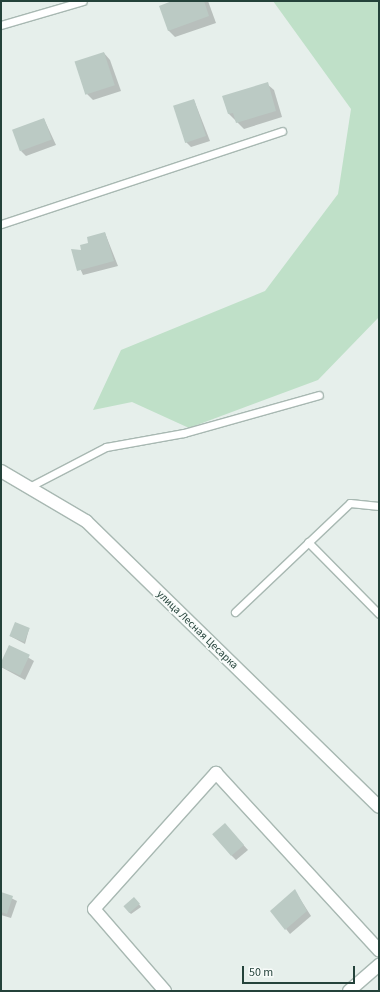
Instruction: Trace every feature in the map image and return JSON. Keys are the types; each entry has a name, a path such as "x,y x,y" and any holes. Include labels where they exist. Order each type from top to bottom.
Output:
{"street":[{"name":"улица Лесная Цесарка","path":"1,471 86,521 379,807"},
{"path":"165,991 94,909 216,773 379,950"},
{"path":"349,991 379,965"}],"lane":[{"path":"1,25 83,1"},
{"path":"1,224 282,131"},
{"path":"28,487 106,446 184,433 319,395"},
{"path":"235,612 350,503 379,506"},
{"path":"308,542 379,614"}],"green space":[{"path":"273,1 379,1 379,317 318,380 189,428 132,402 93,410 121,350 265,291 338,194 351,109"}],"building":[{"path":"172,1 204,1 209,16 168,31 159,6"},
{"path":"104,52 115,85 85,95 75,62"},
{"path":"268,82 276,111 236,123 233,113 228,114 222,96"},
{"path":"194,99 206,136 185,143 173,106"},
{"path":"44,118 52,140 20,151 12,130"},
{"path":"105,232 114,261 77,271 71,249 81,250 80,245 88,243 87,237"},
{"path":"15,622 30,628 24,642 9,636"},
{"path":"9,645 30,655 20,676 1,667 1,662"},
{"path":"225,823 244,845 231,856 212,834"},
{"path":"295,889 307,911 285,930 270,911"},
{"path":"1,892 13,896 7,914 1,912"},
{"path":"134,897 140,904 129,913 123,906"}]}
